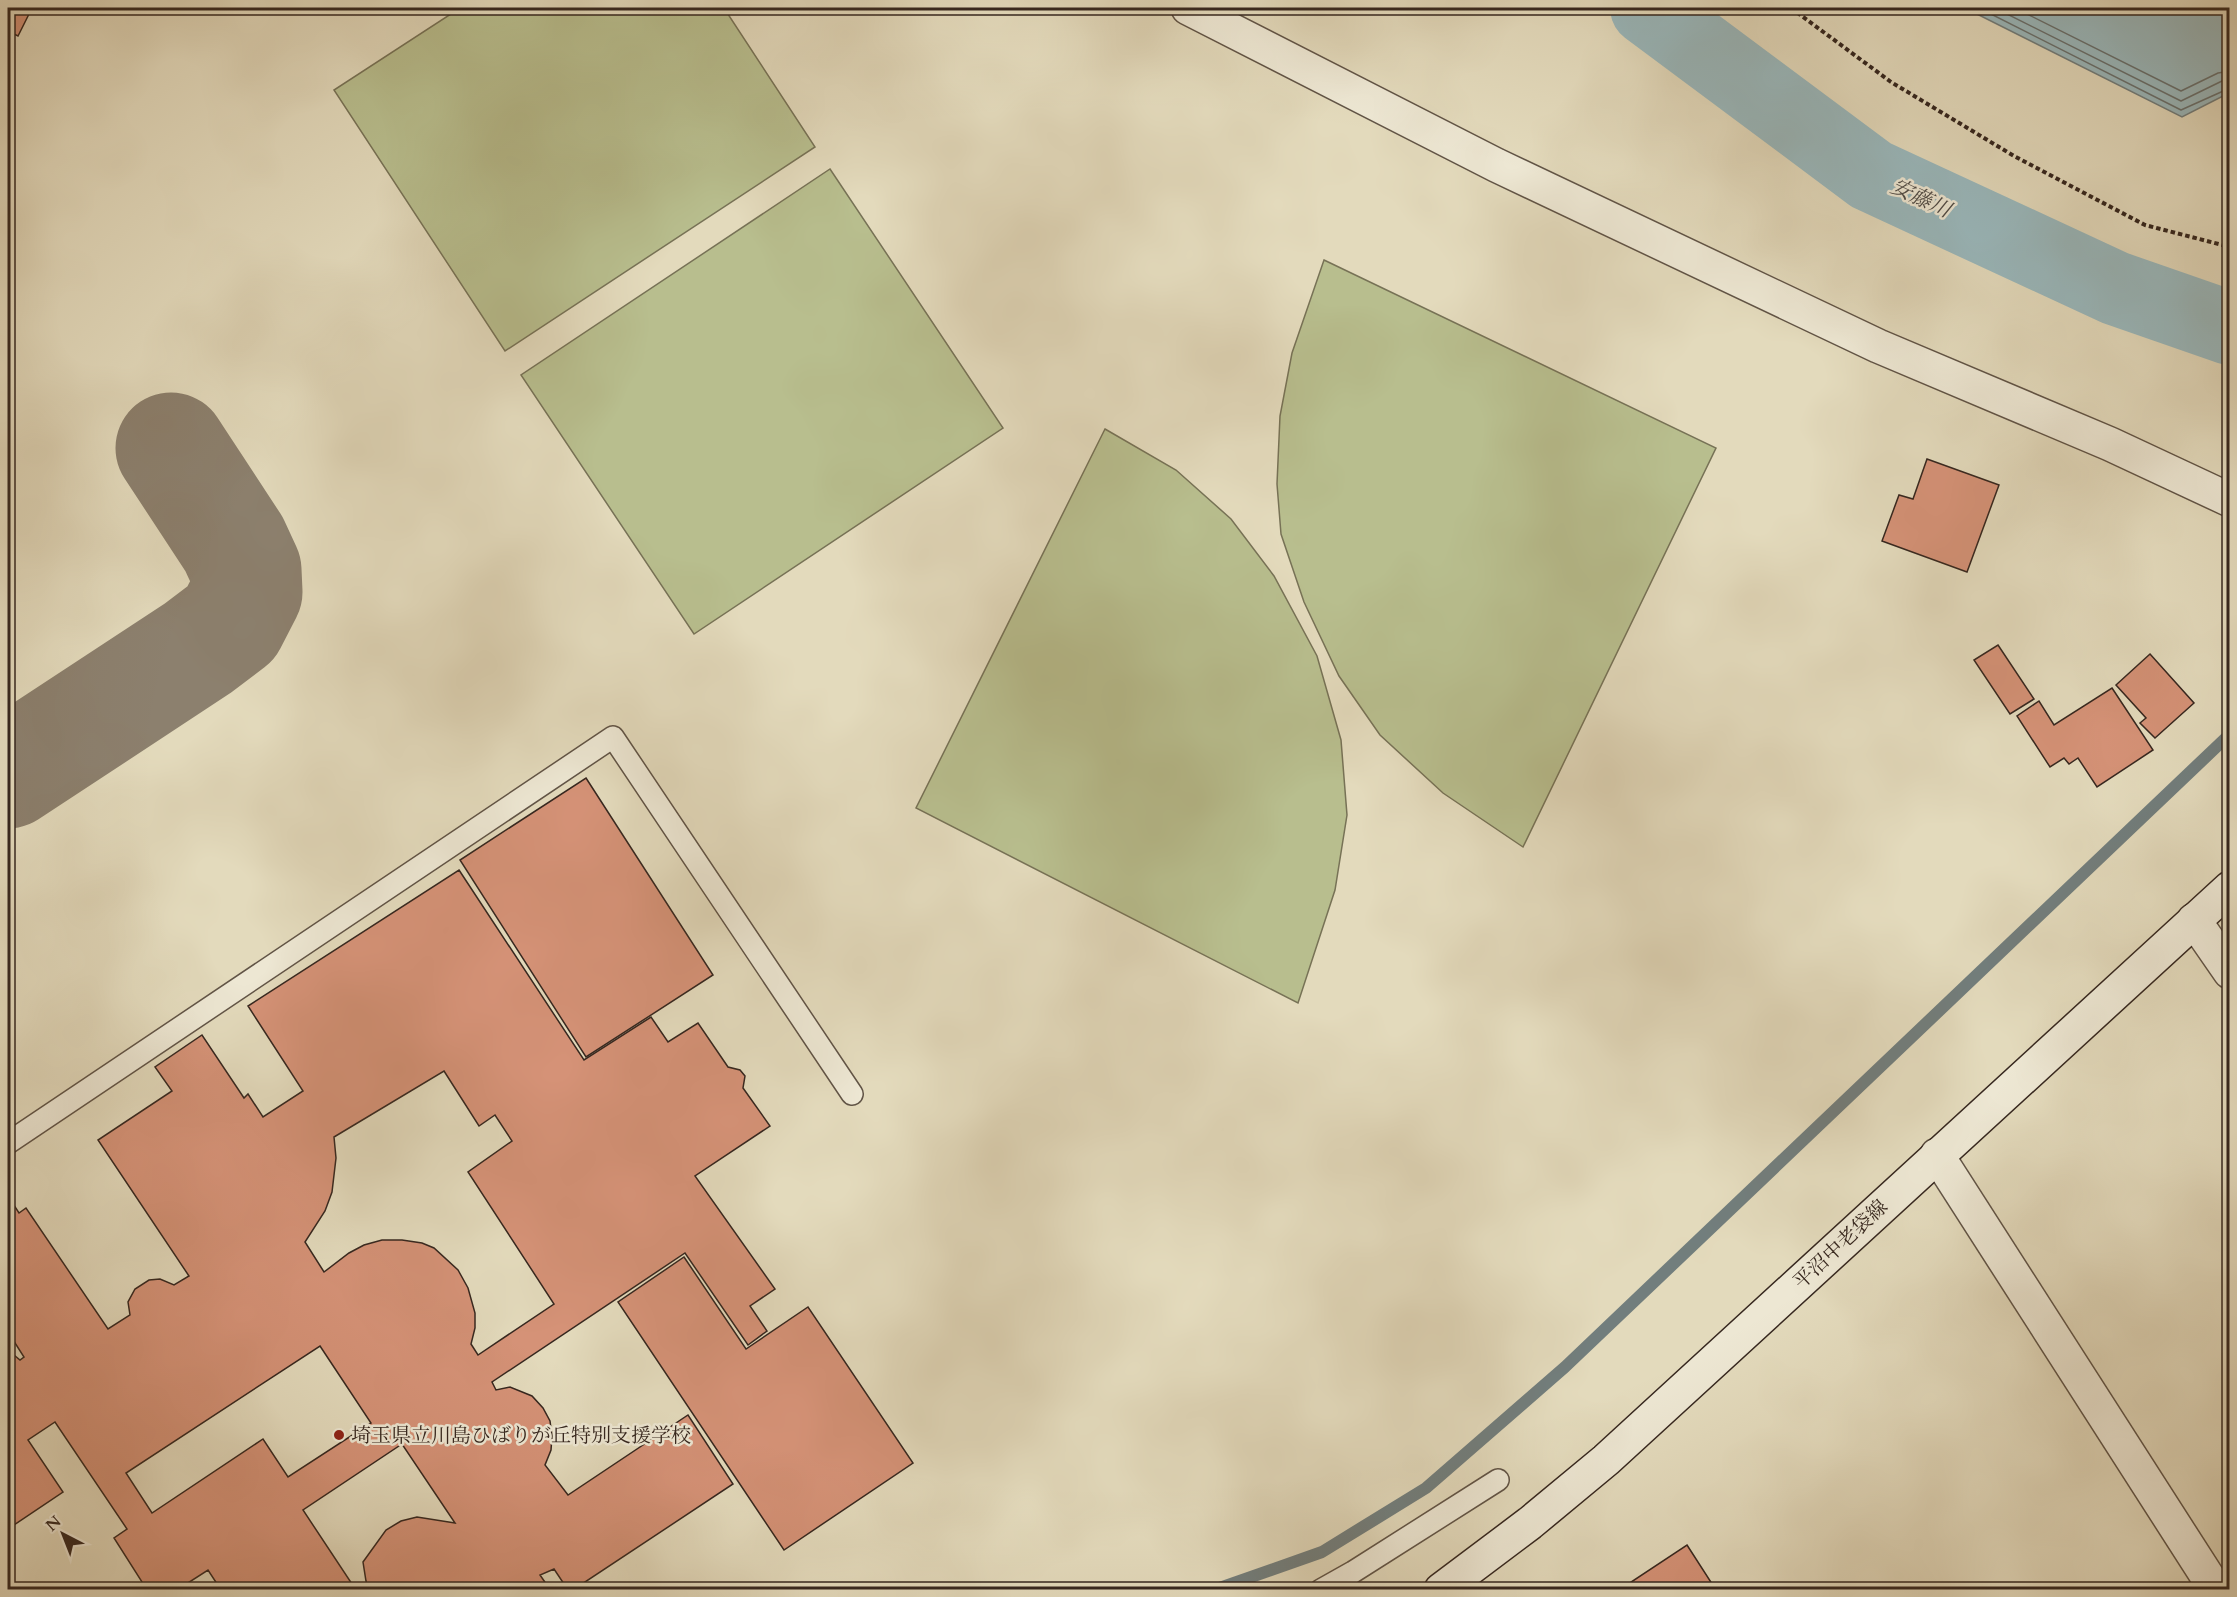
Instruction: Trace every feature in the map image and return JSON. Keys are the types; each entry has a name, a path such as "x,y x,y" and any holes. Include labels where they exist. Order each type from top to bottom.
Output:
{"street":[{"path":"1188,8 1497,165 1857,336 2110,444 2229,500"},
{"name":"平沼中老袋線","path":"1441,1590 1530,1523 1606,1460 2229,888"},
{"path":"2194,920 2229,972"},
{"path":"1938,1155 2216,1590"}],"lane":[{"path":"8,1143 613,737 852,1094"},
{"path":"1321,1590 1498,1480"}],"path":[{"path":"1791,8 1891,82 2014,156 2145,225 2229,247"}],"green space":[{"path":"460,8 724,8 815,147 505,351 334,90"},
{"path":"830,169 1003,428 694,634 521,375"},
{"path":"1324,260 1716,448 1523,847 1443,793 1380,735 1339,676 1304,602 1281,534 1277,484 1280,416 1292,353"},
{"path":"1105,429 1176,470 1231,519 1274,576 1317,656 1341,740 1347,815 1335,890 1298,1003 916,808"}],"water":[{"path":"1965,8 2229,8 2229,93 2182,117"}],"building":[{"path":"8,8 32,8 18,36 8,31"},
{"path":"1927,459 1999,485 1967,572 1882,541 1899,495 1913,499"},
{"path":"1998,645 2034,699 2010,714 1974,660"},
{"path":"2150,654 2194,703 2155,738 2140,723 2146,718 2116,685"},
{"path":"2112,688 2153,750 2097,787 2078,758 2069,764 2064,758 2050,767 2017,716 2039,701 2054,725"},
{"path":"586,778 713,975 586,1057 460,860"},
{"path":"459,870 584,1060 651,1017 668,1042 698,1023 728,1067 740,1070 745,1076 743,1088 770,1126 695,1176 775,1289 750,1306 767,1331 748,1345 685,1253 492,1382 496,1390 510,1387 532,1396 543,1408 550,1421 552,1436 551,1450 545,1465 568,1495 688,1415 733,1484 573,1590 568,1590 554,1569 540,1575 547,1585 540,1590 369,1590 363,1562 386,1530 401,1521 417,1517 455,1523 402,1444 303,1510 356,1590 221,1590 208,1570 177,1590 138,1590 144,1585 114,1538 127,1529 55,1422 28,1440 63,1492 8,1529 8,1350 20,1360 24,1357 8,1332 8,1196 19,1213 26,1208 108,1329 130,1315 128,1302 135,1289 149,1280 160,1279 174,1285 189,1276 98,1140 172,1091 155,1067 202,1035 244,1098 248,1094 263,1117 303,1091 248,1006","holes":["444,1071 479,1126 495,1115 512,1141 468,1172 554,1304 478,1355 471,1344 475,1328 475,1313 468,1288 458,1270 434,1248 422,1243 382,1240 364,1245 349,1253 324,1272 305,1242 325,1211 332,1192 336,1158 334,1137","320,1346 371,1423 288,1477 263,1439 152,1513 126,1473"]},
{"path":"684,1257 746,1349 808,1307 913,1463 784,1550 618,1302"},
{"path":"1687,1545 1716,1590 1619,1590"}],"waterway":[{"name":"安藤川","path":"1647,8 1871,175 2115,288 2230,328"},
{"path":"1214,1590 1322,1552 1426,1488 1565,1367 2230,734"}],"taxiway":[{"path":"8,773 198,648 231,623 247,592 246,570 234,544 171,448"}],"place":[{"name":"埼玉県立川島ひばりが丘特別支援学校","path":"339,1435"}]}
